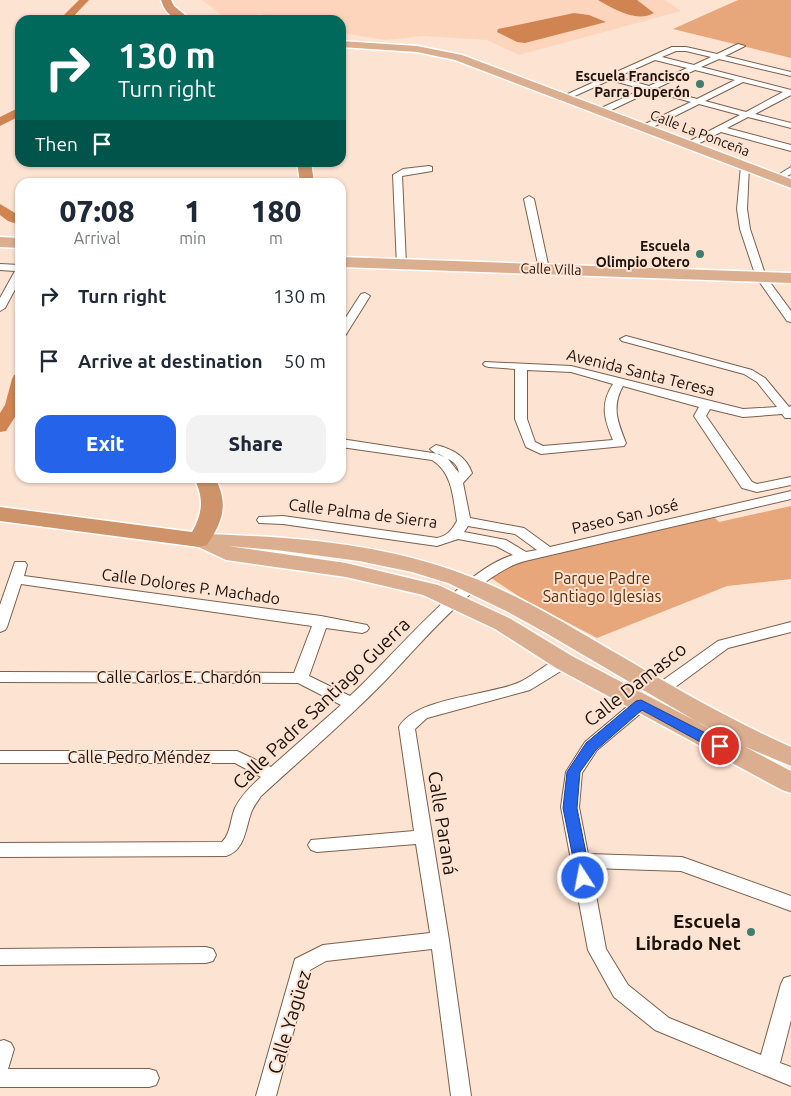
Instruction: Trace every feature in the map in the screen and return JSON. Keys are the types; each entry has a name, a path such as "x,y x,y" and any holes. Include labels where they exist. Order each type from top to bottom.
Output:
{"highway":[{"path":"166,0 169,8 178,15"},
{"path":"4,515 199,540 211,519 214,502 208,483"}],"main road":[{"name":"Calle La Ponceña","path":"346,44 417,49 458,57 745,166 787,176"},
{"path":"0,242 15,243"},
{"name":"Calle Villa","path":"346,262 791,278"},
{"path":"199,540 226,554 356,572 430,590 465,592 503,624 564,662 791,783"},
{"path":"199,540 258,542 345,553 415,565 465,592 564,634 659,690 762,745 791,757"}],"street":[{"path":"602,111 741,46"},
{"path":"565,97 675,49 686,49 791,74"},
{"path":"655,58 790,92"},
{"path":"611,78 791,126"},
{"path":"644,128 741,80"},
{"path":"689,145 790,92"},
{"path":"720,129 791,148"},
{"path":"745,166 742,209 745,229 761,277 790,318"},
{"path":"401,264 397,175 403,172 429,169"},
{"path":"529,199 544,269"},
{"path":"0,267 15,268"},
{"path":"0,308 15,279"},
{"path":"346,326 365,296"},
{"path":"626,339 748,372 761,380 789,413"},
{"name":"Avenida Santa Teresa","path":"489,364 571,369 743,413 789,413"},
{"path":"521,366 521,419 530,444 541,450 620,443 610,418 610,397 620,382"},
{"path":"706,405 700,416 747,486 757,488 791,481"},
{"name":"Calle Palma de Sierra","path":"264,520 283,520 437,542 449,540 456,535 464,521 453,471 445,462 435,457 346,444"},
{"name":"Paseo San José","path":"465,592 491,571 508,561 791,495"},
{"path":"464,521 519,531 548,552"},
{"name":"Calle Palma de Sierra","path":"456,535 506,543 516,549 523,557"},
{"name":"Calle Dolores P. Machado","path":"0,627 18,572 362,628"},
{"name":"Calle Padre Santiago Guerra","path":"0,850 226,849 235,840 243,810 255,792 371,686 465,592"},
{"path":"300,678 321,621"},
{"name":"Calle Damasco","path":"790,629 723,644 641,704 591,746 574,772 570,808 597,950 620,991 662,1024 791,1076"},
{"name":"Calle Paraná","path":"460,1096 440,940 407,727 422,714 525,686 564,662"},
{"name":"Calle Carlos E. Chardón","path":"0,677 300,678 351,703"},
{"name":"Calle Pedro Méndez","path":"0,757 237,757 274,776"},
{"path":"317,845 336,837 424,837"},
{"path":"580,861 682,864 791,904"},
{"name":"Calle Yagüez","path":"266,1096 302,965 323,953 440,940"},
{"path":"0,956 206,955"},
{"path":"768,1068 791,984"},
{"path":"0,1078 149,1078"}],"shaded area":[{"path":"202,0 665,0 681,11 519,55 487,40 424,36 385,40 346,34 346,15 222,15"},
{"path":"598,0 637,0 654,13 647,16 633,16 618,11"},
{"path":"574,13 589,15 606,22 525,43 517,42 497,32 498,29"}],"green space":[{"path":"738,0 791,0 791,58 673,29"},
{"name":"Parque Padre Santiago Iglesias","path":"791,506 791,579 727,586 597,638 523,599 491,578 510,563 713,516 719,522"}],"waterway":[{"path":"69,15 84,0"},
{"path":"0,122 15,114"},
{"path":"0,208 15,219"},
{"path":"0,427 15,401"}],"place":[{"name":"Escuela Francisco Parra Duperón","path":"700,84"},
{"name":"Escuela Olimpio Otero","path":"700,254"},
{"name":"Escuela Librado Net","path":"751,932"}],"route":[{"path":"583,878 570,808 574,772 591,746 641,704 720,746"}]}
